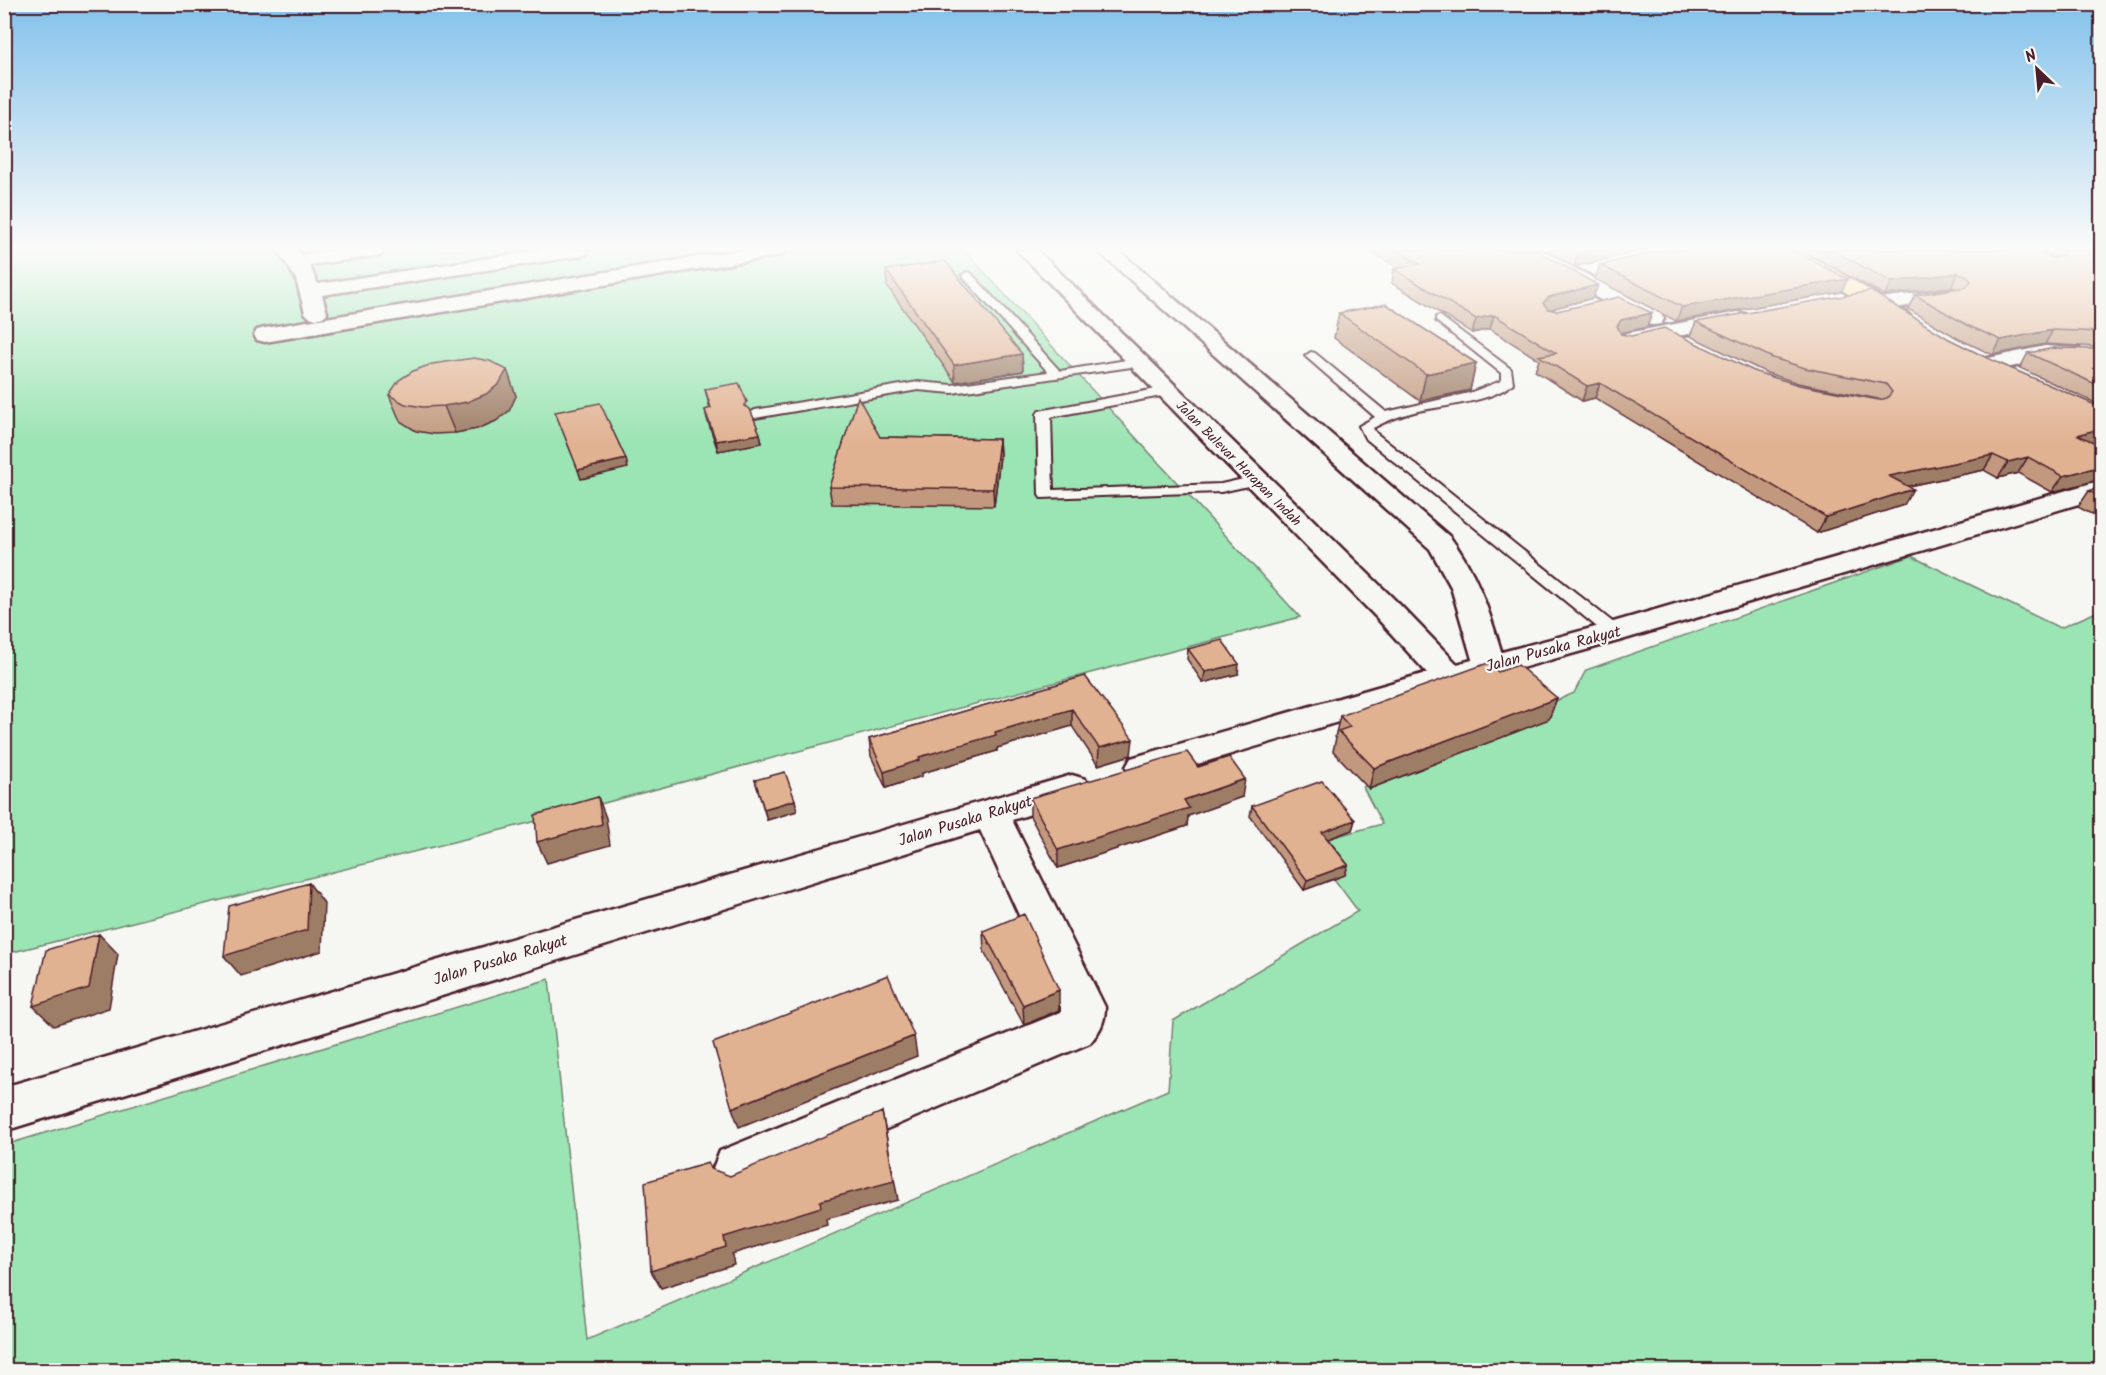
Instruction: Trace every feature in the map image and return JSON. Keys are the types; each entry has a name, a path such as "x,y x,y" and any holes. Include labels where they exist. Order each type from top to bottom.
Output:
{"main road":[{"path":"1896,314 1918,328"},
{"path":"1977,360 2016,378"}],"street":[{"path":"316,314 318,326"},
{"path":"266,335 389,314"},
{"name":"Jalan Bulevar Harapan Indah","path":"1090,314 1388,611 1450,677"},
{"path":"1179,314 1440,543 1461,572 1476,610 1480,636 1490,666"},
{"path":"1639,314 1689,347"},
{"path":"1625,341 1754,316"},
{"path":"1977,360 2045,353 2089,354"},
{"name":"Jalan Pusaka Rakyat","path":"4,1109 1108,777 1450,677 1614,632 2102,488"},
{"path":"737,1168 1074,1029 1083,1019 1083,1006 990,812"}],"lane":[{"path":"1002,314 1057,375"},
{"path":"1440,318 1508,372 1507,383 1487,393 1383,417 1366,426 1370,435 1614,632"},
{"path":"1311,356 1383,417"},
{"path":"755,414 918,386 952,389 1138,362"},
{"path":"1167,391 1044,414 1046,495 1221,488 1257,480"}],"green space":[{"path":"4,314 1023,314 1300,617 533,822 5,954"},
{"path":"1911,556 2060,628 2101,610 2101,1370 5,1370 5,1145 549,979 587,1340 1168,1090 1173,1021 1358,911 1308,844 1382,824 1363,787 1574,693 1586,670"}],"building":[{"path":"918,314 989,314 1022,354 954,365"},
{"path":"1341,314 1402,314 1476,363 1426,374"},
{"path":"1468,314 1647,314 1621,320 1617,326 1621,334 1631,336 1664,328 1756,372 1799,385 1879,400 1887,398 1892,392 1886,384 1805,368 1773,358 1696,322 1740,314 1909,314 1949,339 1987,358 2102,408 2102,428 2078,435 2102,446 2102,466 2063,476 2028,457 2008,462 1993,455 1889,476 1913,489 1826,517 1600,383 1587,386 1539,356 1556,353 1494,315 1476,319"},
{"path":"1948,314 2102,314 2102,332 2053,330 2001,340"},
{"path":"2054,348 2102,348 2102,387 2028,353"},
{"path":"474,358 490,361 507,370 499,384 486,394 467,402 423,407 405,404 389,395 399,380 413,371 432,364"},
{"path":"739,383 747,402 744,406 750,409 760,434 716,441 705,410 711,408 705,389"},
{"path":"858,397 880,437 999,439 993,489 829,487"},
{"path":"600,403 626,459 578,470 555,412"},
{"path":"2102,487 2102,497 2089,491"},
{"path":"1222,640 1239,664 1205,672 1188,649"},
{"path":"1488,663 1498,672 1518,665 1557,698 1374,768 1338,731 1350,727 1340,716"},
{"path":"1085,676 1133,739 1099,748 1072,709 995,732 996,735 919,757 920,760 884,772 869,739"},
{"path":"1187,752 1198,767 1229,757 1245,779 1184,800 1189,808 1058,850 1030,798"},
{"path":"785,772 795,800 764,809 755,780"},
{"path":"1322,781 1355,820 1322,832 1348,865 1307,880 1252,806"},
{"path":"598,797 602,824 537,842 535,815"},
{"path":"309,883 307,930 224,956 229,906"},
{"path":"1024,914 1059,990 1023,1005 983,931"},
{"path":"99,934 89,988 33,1006 46,950"},
{"path":"888,975 914,1036 732,1108 713,1043"},
{"path":"882,1112 894,1181 820,1201 821,1207 724,1237 726,1247 651,1271 645,1182 708,1163 711,1169 730,1176"}]}
